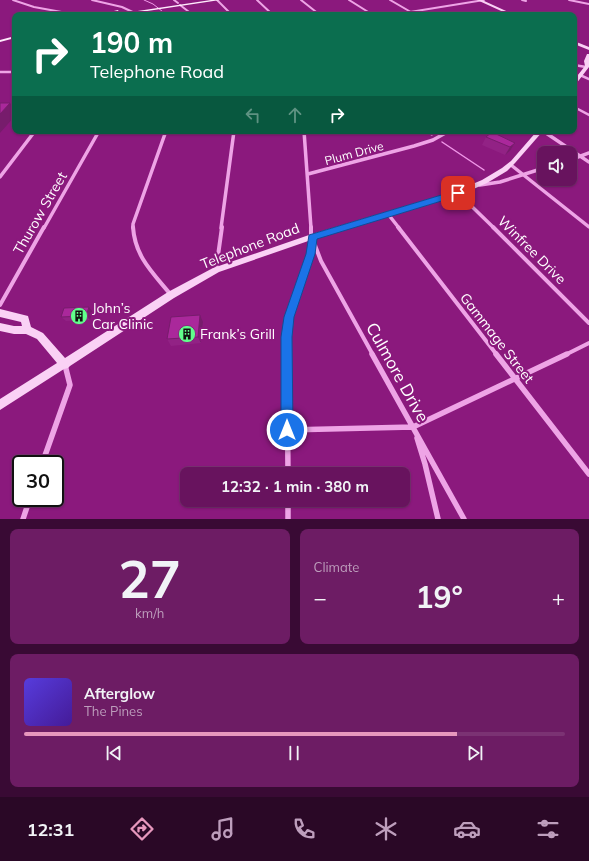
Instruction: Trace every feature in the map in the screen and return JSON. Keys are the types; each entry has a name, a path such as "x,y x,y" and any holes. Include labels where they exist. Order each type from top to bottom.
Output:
{"main road":[{"path":"179,4 198,0"},
{"path":"118,12 217,0"},
{"path":"481,0 507,12"},
{"path":"124,12 131,10"},
{"path":"0,38 12,35"},
{"path":"0,41 12,38"},
{"path":"577,43 589,49"},
{"path":"577,79 587,66 586,61 589,55"},
{"name":"Telephone Road","path":"0,405 65,365 171,295 216,270 312,237 458,193 497,176 523,154 540,134"},
{"path":"0,313 25,319 27,330"},
{"path":"0,327 14,330 27,330 40,336 65,365"}],"street":[{"path":"13,0 34,7 62,12"},
{"path":"92,0 113,4 134,12"},
{"path":"174,0 189,12"},
{"path":"217,0 229,12"},
{"path":"257,0 270,12"},
{"path":"301,0 316,12"},
{"path":"350,0 368,12"},
{"path":"390,0 410,12 481,0"},
{"path":"522,0 526,1"},
{"path":"569,0 589,4"},
{"path":"577,65 587,66"},
{"path":"0,72 12,72"},
{"path":"580,75 589,79"},
{"path":"577,109 589,116"},
{"path":"0,177 33,134"},
{"name":"Thurow Street","path":"0,305 97,134"},
{"path":"165,134 134,224 134,242 143,261 171,295"},
{"path":"216,270 234,134"},
{"path":"288,467 287,337 289,317 311,254 312,237 304,134"},
{"name":"Plum Drive","path":"308,174 414,146 433,140 444,134"},
{"path":"547,134 589,162"},
{"path":"577,157 589,153"},
{"path":"511,165 589,227"},
{"path":"477,185 500,182 537,170"},
{"name":"Winfree Drive","path":"458,193 589,323"},
{"name":"Gammage Street","path":"388,214 514,379 589,474"},
{"name":"Culmore Drive","path":"312,237 320,261 464,519"},
{"path":"287,430 413,427 589,343"},
{"path":"45,455 70,385 65,365"},
{"path":"413,427 426,464 438,519"},
{"path":"23,519 27,507"},
{"path":"288,507 288,519"}],"building":[{"path":"0,103 10,103 0,114"},
{"path":"490,134 496,134 515,143 510,147 486,137"},
{"path":"89,307 86,316 61,317 64,308"},
{"path":"200,315 198,337 167,339 171,317"}],"waterway":[{"path":"144,0 153,4 163,12"},
{"path":"442,142 484,170"}],"place":[{"name":"John’s Car Clinic","path":"79,316"},
{"name":"Frank’s Grill","path":"187,334"}],"route":[{"path":"287,430 287,337 289,317 296,293 305,274 311,254 312,237 458,193"}]}
